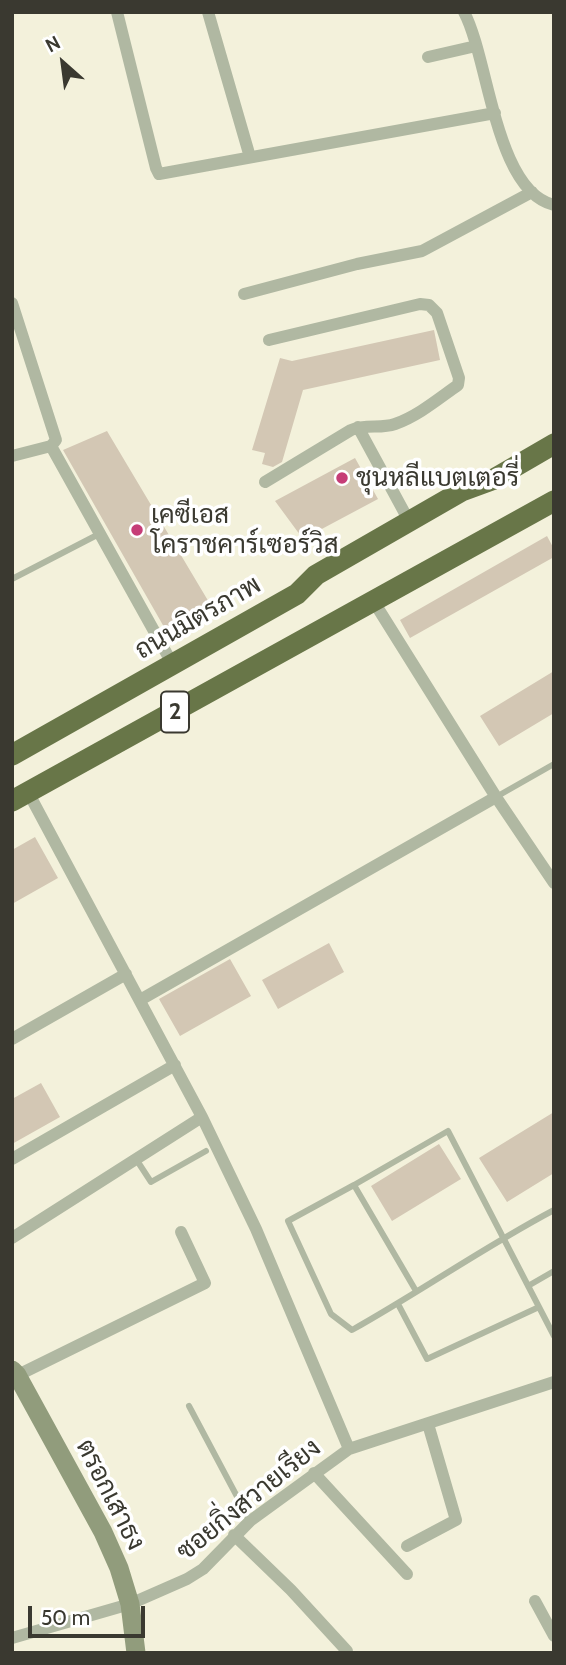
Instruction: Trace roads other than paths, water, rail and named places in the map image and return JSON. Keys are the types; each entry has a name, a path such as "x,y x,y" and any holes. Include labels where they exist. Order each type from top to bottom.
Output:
{"highway":[{"name":"ถนนมิตรภาพ","path":"12,755 297,594 316,575 409,521 462,491 492,480 554,444"},
{"path":"514,524 554,496"},
{"name":"2","path":"20,797 554,501"}],"street":[{"path":"117,12 157,172 164,175 495,113"},
{"path":"208,12 250,157"},
{"path":"464,12 476,46 500,138 514,169 545,203 554,205"},
{"path":"428,57 476,46"},
{"path":"244,294 357,264 422,251 533,192"},
{"path":"12,303 55,440 51,446 12,456"},
{"path":"265,482 358,427 395,424 417,413 458,385 457,369 433,308 420,304 269,340"},
{"path":"358,427 409,521"},
{"path":"51,446 173,665"},
{"path":"374,603 496,797 554,883"},
{"path":"20,797 126,974 202,1117 256,1229 349,1450"},
{"path":"140,1000 496,797"},
{"path":"12,1039 126,974"},
{"path":"12,1159 175,1065"},
{"path":"12,1238 202,1117"},
{"path":"14,1374 205,1283 181,1232"},
{"name":"ตรอกเสาธง","path":"14,1374 103,1532 119,1568 130,1604 136,1653"},
{"name":"ซอยกิ่งสวายเรียง","path":"12,1638 130,1604 187,1579 203,1569 250,1521 349,1450 554,1382"},
{"path":"407,1546 456,1520 428,1424"},
{"path":"314,1473 407,1574"},
{"path":"234,1535 291,1590 347,1651"},
{"path":"535,1601 554,1636"}],"lane":[{"path":"12,579 99,534"},
{"path":"496,797 554,764"},
{"path":"554,1210 503,1237 352,1330 331,1314 288,1220 448,1131 503,1237 554,1336"},
{"path":"136,1159 151,1182 206,1151"},
{"path":"354,1185 416,1291"},
{"path":"528,1286 554,1271"},
{"path":"398,1304 427,1359 539,1307"},
{"path":"190,1406 250,1521"}],"place":[{"name":"ชุนหลีแบตเตอรี่","path":"342,478"},
{"name":"เคซีเอส โคราชคาร์เซอร์วิส","path":"137,530"}]}
